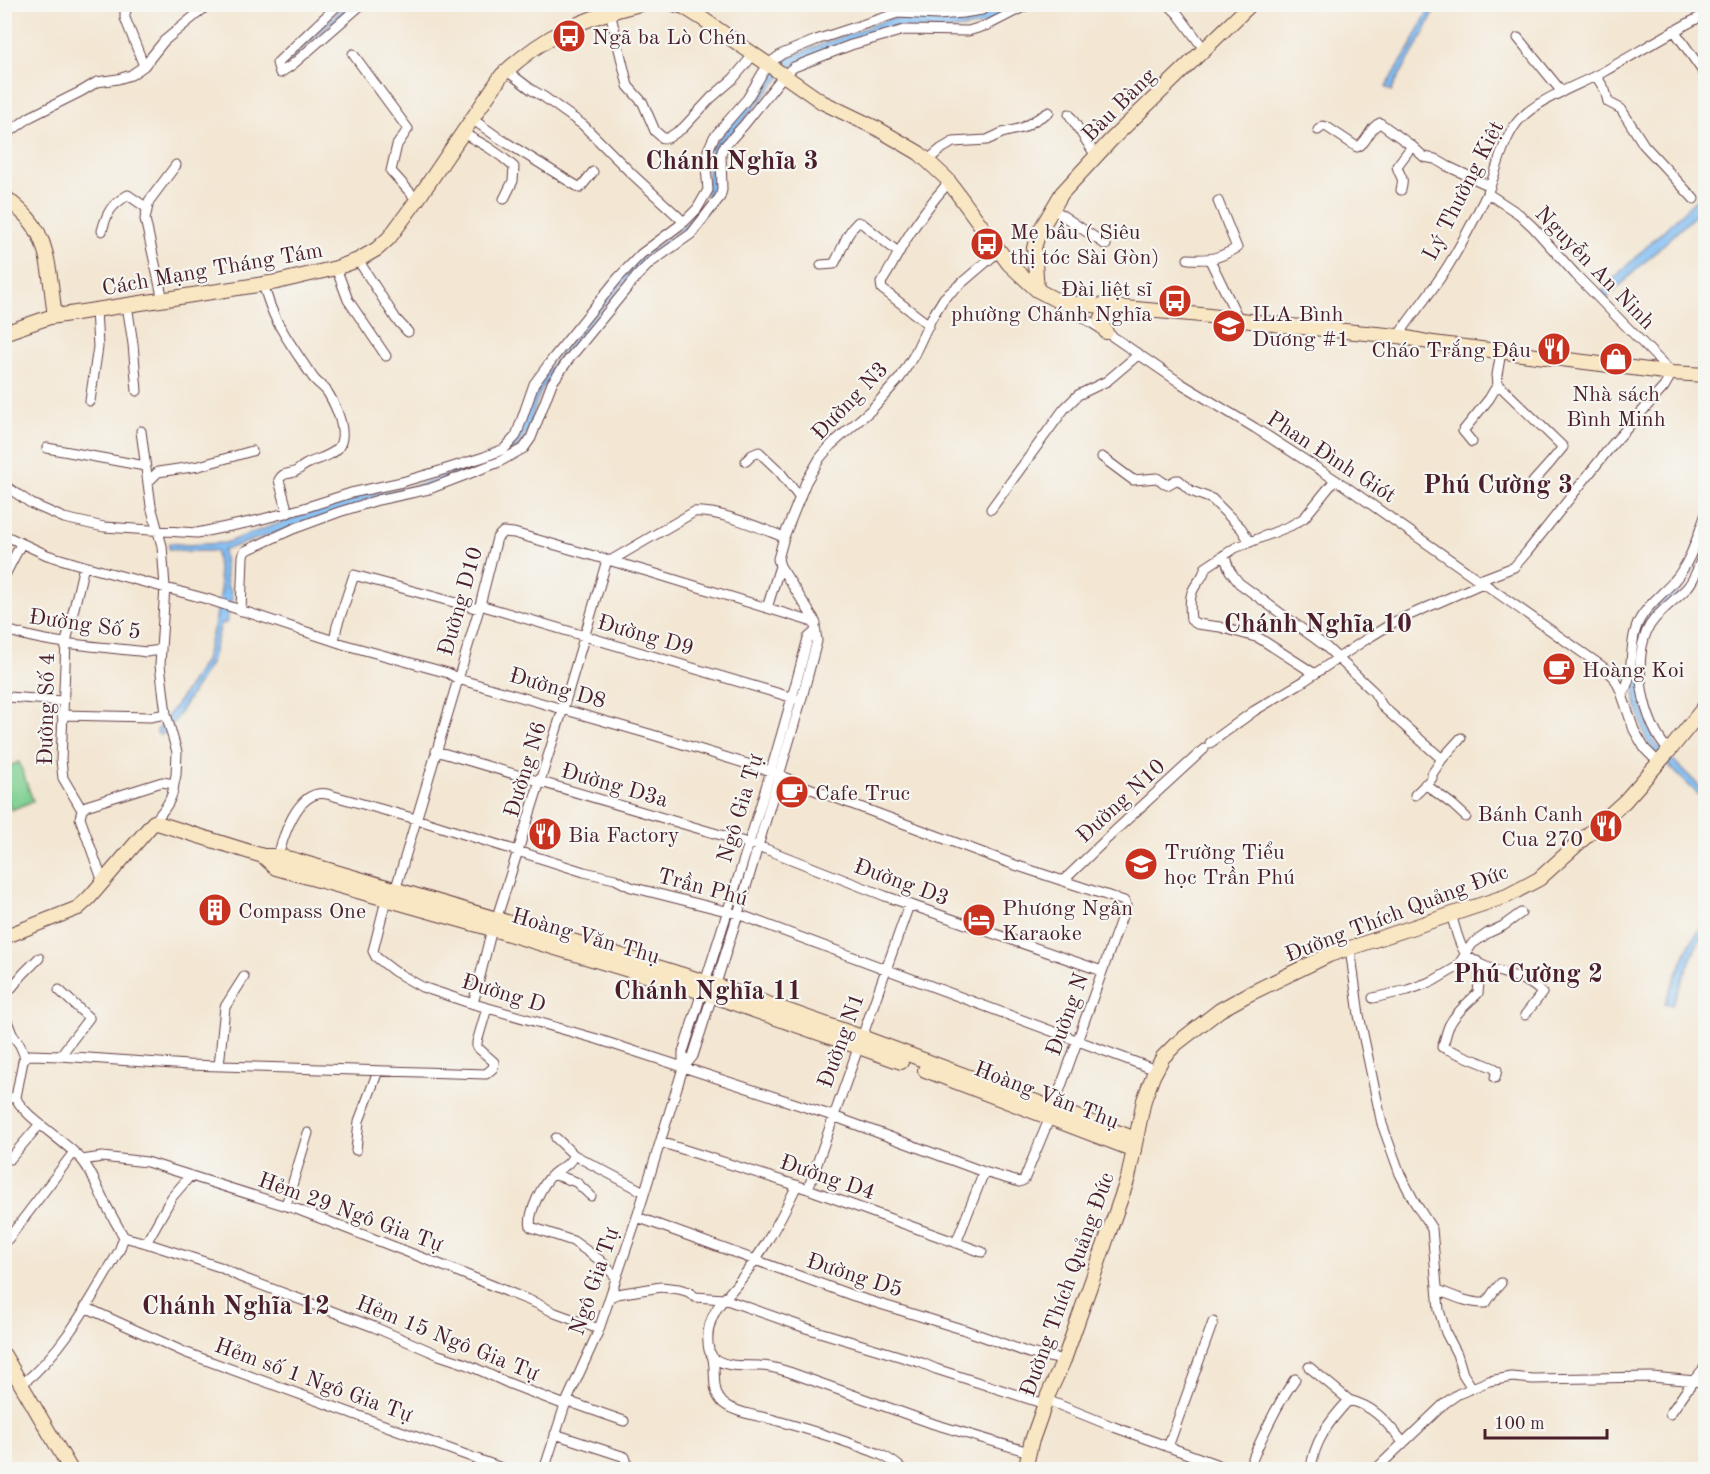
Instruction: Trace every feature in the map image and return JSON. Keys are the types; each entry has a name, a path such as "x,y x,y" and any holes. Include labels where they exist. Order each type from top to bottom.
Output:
{"street":[{"path":"129,4 124,13 127,27 144,66"},
{"path":"4,139 8,133 30,117 97,82 131,75 144,66 164,41 209,4"},
{"path":"339,4 277,63 280,73 362,4"},
{"name":"Cách Mạng Tháng Tám","path":"4,333 55,316 263,284 305,276 358,260 377,249 389,238 507,71 537,45 578,24 641,4"},
{"path":"674,4 684,7 822,102 909,146 928,160 949,182 1009,264 1037,290 1060,302 1398,336 1428,343 1672,373 1706,375"},
{"path":"4,485 32,504 64,518 104,527 197,533 255,521 351,493 402,482 504,449 516,436 534,384 554,357 618,278 641,254 684,222 697,209 708,190 708,150 714,137 747,99 770,65 782,54 898,13 938,15 963,13 982,9 992,4"},
{"path":"238,609 245,551 295,528 378,500 429,489 499,462 524,448 531,438 552,383 637,276 650,263 691,234 719,199 722,190 721,155 723,148 744,125 783,74 794,67 873,38 904,30 968,31 988,25 1029,4"},
{"name":"Bàu Bàng","path":"1034,248 1039,232 1062,193 1096,156 1251,4"},
{"path":"1171,7 1204,49"},
{"path":"610,12 628,86 643,103 656,131 663,138 668,138 683,128 711,98 733,79 754,54"},
{"name":"Lý Thường Kiệt","path":"1398,336 1448,266 1488,189 1511,132 1520,119 1535,107 1596,76 1706,14"},
{"path":"938,15 939,31"},
{"path":"1674,30 1706,76"},
{"path":"1518,38 1562,92"},
{"path":"353,54 408,129 397,145 391,171 417,200"},
{"path":"507,71 583,125 684,222"},
{"path":"1596,76 1610,104 1621,109 1644,145 1694,199"},
{"path":"928,160 953,142 987,140 1022,128 1049,112"},
{"path":"1069,114 1096,156"},
{"path":"472,119 580,188 593,172"},
{"name":"Nguyễn An Ninh","path":"1318,130 1321,127 1327,127 1357,147 1362,145 1375,125 1380,123 1424,157 1435,159 1488,189 1533,227 1576,275 1672,373"},
{"path":"462,134 502,155 514,167 513,181 504,199"},
{"path":"1401,190 1402,175 1397,166 1412,146"},
{"path":"163,300 145,219 149,201 176,165"},
{"path":"929,325 880,287 898,253 931,202 949,182"},
{"path":"708,190 719,199"},
{"path":"102,231 107,214 116,202 128,195 147,208"},
{"path":"4,196 30,219 42,242 55,316"},
{"path":"1188,260 1216,259 1237,248 1218,201"},
{"path":"1053,209 1106,245"},
{"path":"821,265 834,264 846,236 858,222 898,253"},
{"path":"1009,264 1025,259 1034,248"},
{"path":"1034,248 1037,290"},
{"name":"Đường N3","path":"768,608 780,566 778,558 784,537 820,458 831,445 872,409 900,378 944,298 999,251"},
{"path":"358,260 396,319 408,332"},
{"path":"1210,260 1239,320"},
{"path":"336,268 348,300 386,356"},
{"path":"263,284 281,330 314,380 328,393 342,425 343,433 338,448 295,472 283,474 280,477 279,480 295,528"},
{"name":"Phan Đình Giót","path":"1060,302 1182,384 1335,480 1603,667 1614,677 1623,695 1634,730 1645,749 1664,757"},
{"path":"127,305 137,391"},
{"path":"1106,332 1100,322 1110,307"},
{"path":"90,401 98,347 96,309"},
{"path":"1472,442 1463,431 1498,384 1497,375 1501,352"},
{"path":"991,508 1064,409 1078,395 1107,381 1139,354"},
{"name":"Đường N10","path":"1064,881 1207,746 1254,711 1396,621 1514,567 1612,445 1664,387 1672,373"},
{"path":"1498,384 1563,447 1533,482"},
{"path":"528,401 544,406"},
{"path":"4,937 78,908 154,822 166,807 173,791 177,752 166,714 160,665 165,587 162,546 151,506 141,431"},
{"path":"47,448 145,466"},
{"path":"148,482 158,472 199,466 252,451"},
{"path":"747,461 759,452 779,471 800,498"},
{"path":"1102,457 1132,480 1156,478 1167,485 1179,480 1191,491 1212,499 1241,528 1250,542"},
{"path":"449,468 452,480"},
{"path":"1315,674 1259,638 1220,627 1197,624 1191,620 1191,602 1193,590 1205,574 1205,568 1235,548 1304,518 1335,480"},
{"path":"609,560 694,512 703,511 784,537"},
{"path":"1664,757 1644,701 1635,630 1652,603 1674,581 1684,567 1706,514"},
{"name":"Đường D10","path":"391,896 458,679 497,538 503,532 514,533 609,560 768,608 816,627"},
{"name":"Đường D8","path":"4,535 47,555 207,599 334,641 448,673 458,679 775,773"},
{"path":"4,577 21,544"},
{"path":"1623,695 1646,633 1656,616 1689,586 1706,546"},
{"path":"1224,555 1230,571 1239,583 1324,645 1374,692 1383,707 1442,759"},
{"name":"Đường N6","path":"473,1004 494,925 519,852 609,560"},
{"name":"Đường Số 4","path":"84,566 66,642 61,760 63,778 82,810 80,818 103,882"},
{"path":"780,566 816,627"},
{"name":"Đường D9","path":"334,641 354,575 584,636 797,699"},
{"name":"Ngô Gia Tự","path":"544,1470 566,1403 599,1329 637,1216 683,1068 683,1052 709,988 754,845 797,699 808,638 816,627"},
{"name":"Đường Số 5","path":"4,629 24,636 66,642 146,652 161,650"},
{"path":"8,697 63,701"},
{"path":"62,715 150,717 166,714"},
{"name":"Đường Thích Quảng Đức","path":"1025,1470 1031,1443 1064,1360 1128,1178 1143,1100 1163,1057 1220,1010 1318,960 1507,896 1539,879 1625,801 1703,714"},
{"path":"1415,795 1432,778 1432,774 1442,759 1461,738"},
{"name":"Đường D3a","path":"436,751 754,845"},
{"name":"Đường N","path":"683,1068 833,1116 984,1172 1014,1181 1024,1180 1052,1112 1126,905 1124,901 1015,865 793,783 775,773"},
{"path":"82,810 86,806 162,782 174,784"},
{"path":"1425,784 1466,817"},
{"name":"Trần Phú","path":"277,862 285,834 296,812 307,799 315,794 327,794 416,819 584,872 615,879 631,887 733,913 1156,1070"},
{"name":"Hoàng Văn Thụ","path":"154,822 238,847 277,862 709,988 861,1041 1135,1144"},
{"name":"Đường D3","path":"754,845 909,905 1102,971"},
{"name":"Đường D","path":"391,896 374,951 376,957 394,971 422,987 597,1039 683,1068"},
{"name":"Đường N1","path":"808,1189 909,905"},
{"path":"1373,998 1421,986 1456,966 1472,944 1521,913"},
{"path":"1451,914 1461,946 1466,954 1495,970 1529,981 1542,993 1525,1015"},
{"path":"1350,948 1359,1016 1382,1124 1400,1174 1432,1229 1439,1310 1463,1374 1472,1388"},
{"path":"4,997 39,958"},
{"path":"1477,962 1480,973 1478,993 1459,1011 1450,1024 1442,1047 1494,1068 1497,1070 1495,1078"},
{"path":"219,1066 225,1007 244,977"},
{"path":"59,990 89,1018 60,1056"},
{"path":"25,1058 30,1055 60,1056 219,1066 486,1074 493,1068 494,1062 477,1047 477,1042 487,1008"},
{"path":"4,1013 25,1058 16,1096 17,1102 82,1160 92,1174 124,1237 119,1251 65,1339 36,1373 21,1385"},
{"path":"356,1150 359,1120 378,1071"},
{"path":"4,1099 16,1096"},
{"path":"10,1159 40,1124"},
{"path":"285,1205 308,1133"},
{"path":"556,1138 574,1155 644,1192"},
{"name":"Đường D4","path":"660,1142 797,1185 982,1252"},
{"path":"8,1239 74,1152"},
{"path":"574,1155 570,1164 553,1174 543,1187 531,1215 531,1227 573,1240 601,1261 616,1277"},
{"name":"Hẻm 29 Ngô Gia Tự","path":"82,1160 102,1156 147,1162 285,1205 599,1329"},
{"path":"956,1243 984,1172"},
{"path":"553,1174 576,1182 591,1196"},
{"path":"146,1242 172,1197 190,1176"},
{"path":"797,1185 756,1261 716,1308 710,1324 709,1351 718,1395 723,1403 742,1412 806,1428 882,1454 896,1462 903,1470"},
{"name":"Đường D5","path":"637,1216 854,1296 965,1329 1029,1353 1064,1360"},
{"name":"Hẻm 15 Ngô Gia Tự","path":"124,1237 220,1267 240,1277 466,1364 508,1383 624,1421"},
{"path":"1438,1290 1456,1297 1486,1303 1501,1283"},
{"path":"610,1297 661,1287 679,1289 695,1296 724,1299 806,1328 1046,1402 1232,1470"},
{"name":"Hẻm số 1 Ngô Gia Tự","path":"85,1307 184,1352 507,1470"},
{"path":"1168,1447 1213,1322"},
{"path":"4,1355 71,1470"},
{"path":"712,1358 734,1366 771,1367 789,1372 934,1424 1029,1452"},
{"path":"1670,1414 1706,1366"},
{"path":"1309,1367 1349,1400 1369,1406 1404,1442"},
{"path":"1375,1470 1445,1403 1458,1394 1489,1381 1512,1377 1652,1377 1706,1382"},
{"path":"1248,1470 1263,1434 1295,1379"},
{"path":"1311,1470 1311,1460 1322,1433 1349,1400"},
{"path":"555,1434 625,1457 623,1470"}],"green space":[{"path":"19,762 33,801 11,810 5,792 5,768"}],"water":[{"path":"346,5 353,5 281,68 281,65"},
{"path":"1002,5 1020,5 983,25 948,30 894,29 788,68 717,152 714,162 717,193 712,204 683,237 635,270 583,334 543,387 528,431 516,450 433,487 223,550 227,586 231,591 232,599 226,623 221,624 211,662 174,722 162,735 158,734 157,731 205,661 221,591 216,551 169,549 169,543 187,545 225,543 354,496 405,488 431,481 510,446 537,383 631,265 679,231 706,201 710,149 746,107 762,81 779,61 890,18 967,17"},
{"path":"1431,5 1437,5 1422,37 1391,91 1385,87 1409,50"},
{"path":"1705,191 1705,206 1605,300 1600,294 1614,278"},
{"path":"1705,523 1704,540 1693,569 1676,595 1644,632 1642,689 1646,717 1656,743 1705,792 1705,801 1655,752 1646,740 1635,699 1634,661 1639,629 1652,610 1680,582 1694,556"},
{"path":"1705,921 1705,931 1695,949 1672,1005 1665,1003 1689,945"}],"place":[{"name":"Ngã ba Lò Chén","path":"569,36"},
{"name":"Mẹ bầu ( Siêu thị tóc Sài Gòn)","path":"987,244"},
{"name":"Đài liệt sĩ phường Chánh Nghĩa","path":"1175,301"},
{"name":"ILA Bình Dương #1","path":"1229,326"},
{"name":"Cháo Trắng Đậu","path":"1554,349"},
{"name":"Nhà sách Bình Minh","path":"1616,359"},
{"name":"Hoàng Koi","path":"1559,669"},
{"name":"Cafe Truc","path":"792,792"},
{"name":"Bánh Canh Cua 270","path":"1606,826"},
{"name":"Bia Factory","path":"545,834"},
{"name":"Trường Tiểu học Trần Phú","path":"1141,864"},
{"name":"Compass One","path":"215,910"},
{"name":"Phương Ngân Karaoke","path":"979,920"}],"district":[{"name":"Chánh Nghĩa 3","path":"732,160"},
{"name":"Phú Cường 3","path":"1498,484"},
{"name":"Chánh Nghĩa 10","path":"1318,623"},
{"name":"Phú Cường 2","path":"1528,973"},
{"name":"Chánh Nghĩa 11","path":"708,990"},
{"name":"Chánh Nghĩa 12","path":"236,1305"}]}
